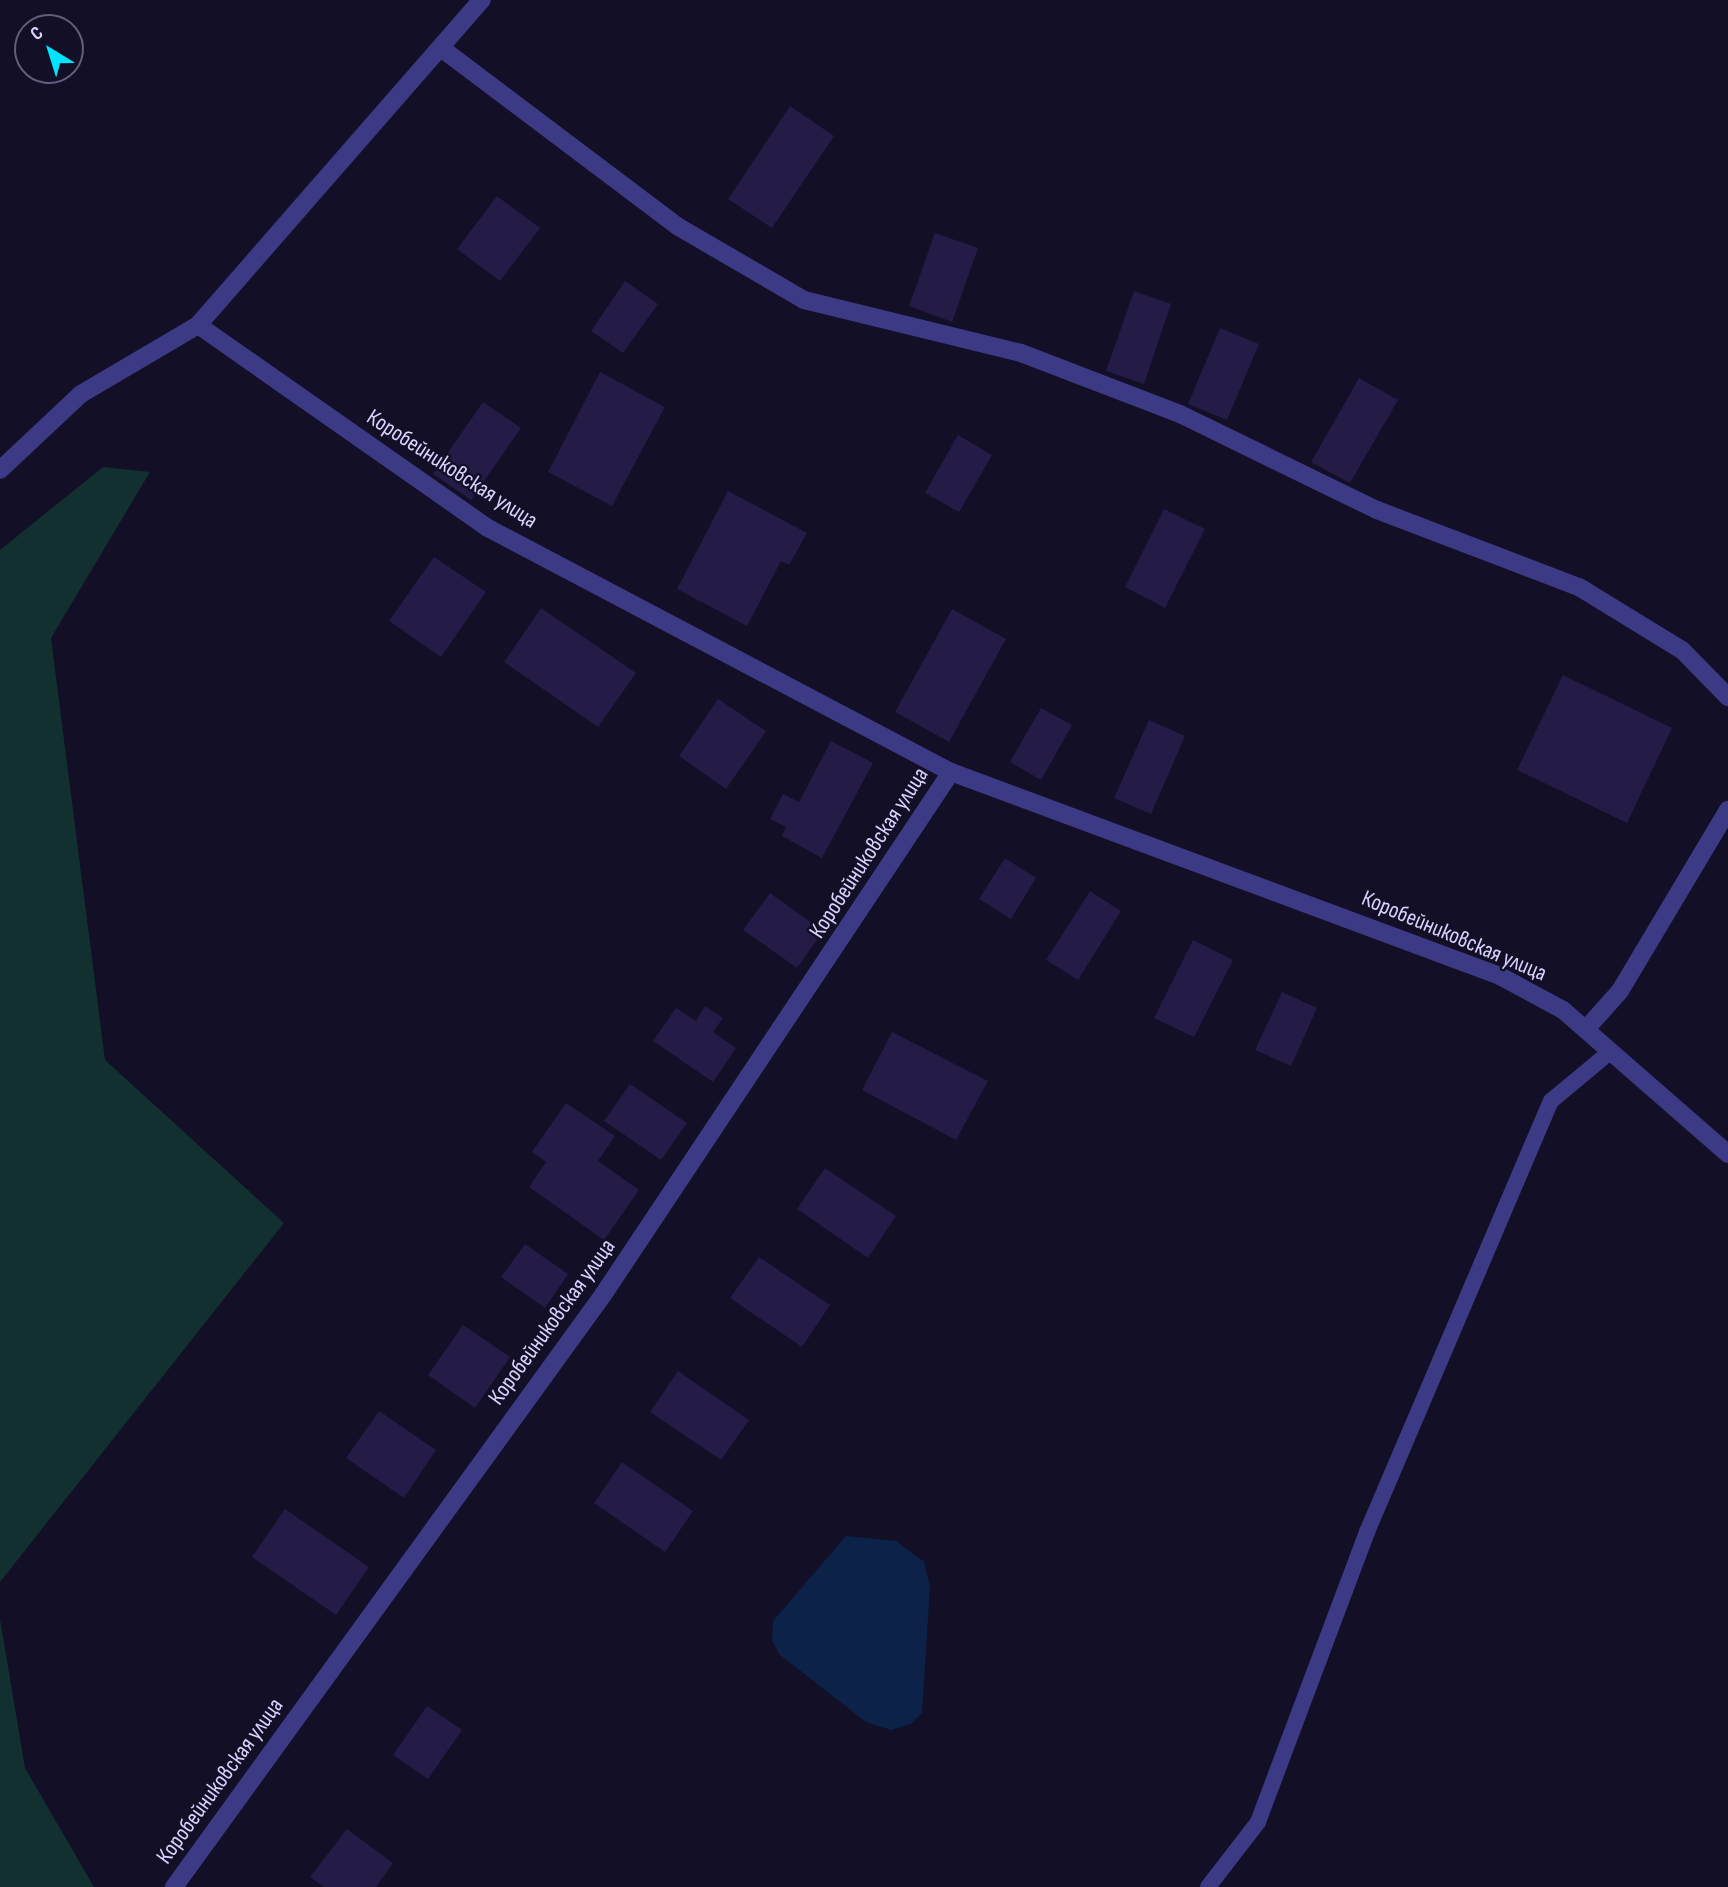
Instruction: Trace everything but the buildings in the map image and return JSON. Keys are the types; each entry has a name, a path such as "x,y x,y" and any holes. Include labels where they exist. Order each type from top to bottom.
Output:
{"street":[{"path":"0,470 80,394 198,326 482,0"},
{"path":"441,48 677,226 804,300 1021,353 1180,414 1377,510 1579,587 1682,650 1728,697"},
{"name":"Коробейниковская улица","path":"198,326 488,528 951,772 1500,976 1586,1030 1728,1154"},
{"name":"Коробейниковская улица","path":"174,1887 603,1295 951,772"},
{"path":"1586,1030 1620,991 1728,810"}],"lane":[{"path":"1208,1887 1258,1822 1367,1532 1552,1101 1611,1051"}],"green space":[{"path":"103,467 150,472 51,638 105,1060 284,1223 0,1582 0,550"},
{"path":"0,1619 25,1768 94,1887 0,1887"}],"water":[{"path":"846,1536 896,1541 924,1562 930,1587 922,1713 911,1724 891,1730 866,1722 779,1654 772,1640 773,1621"}]}
